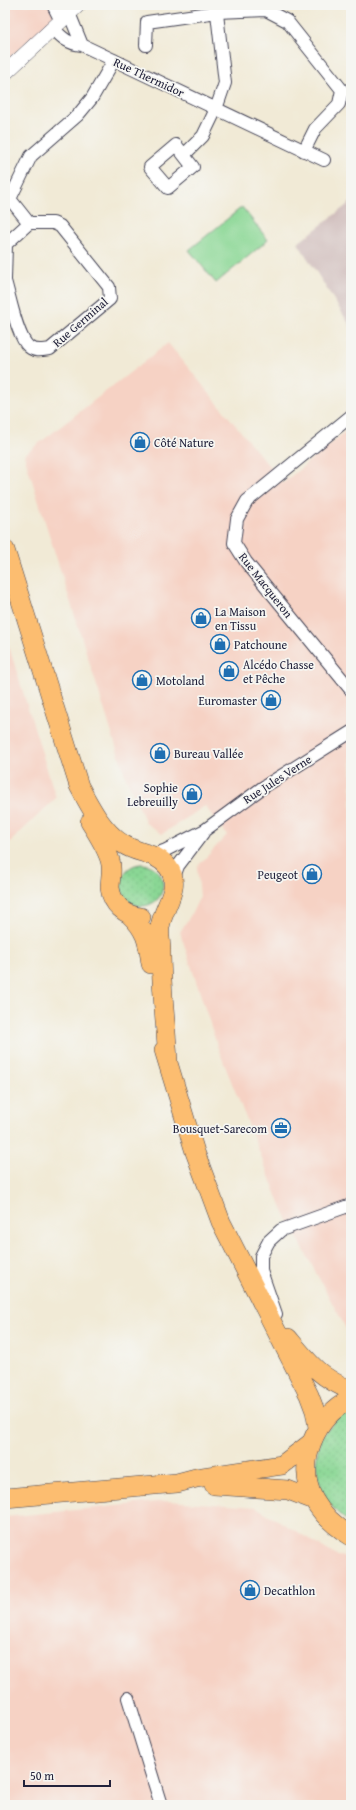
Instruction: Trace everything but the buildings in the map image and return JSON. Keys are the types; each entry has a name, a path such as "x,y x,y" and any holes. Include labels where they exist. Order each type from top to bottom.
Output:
{"main road":[{"path":"5,550 79,786 98,818 121,844 161,860 168,867 174,880 174,890 164,912 160,929 161,973 168,1061"},
{"path":"5,584 65,774 77,801 94,828 109,858 112,868 110,887 112,897 117,905 129,914 141,928 148,940 158,1029 195,1152 221,1222 309,1396 315,1411 315,1435 308,1459 308,1475 314,1500 331,1522 351,1536"},
{"path":"111,878 121,861 129,856 147,854"},
{"path":"129,914 138,917 153,915 168,903"},
{"path":"268,1314 322,1376 334,1384 351,1390"},
{"path":"177,1483 196,1478 282,1465 315,1435 335,1409 351,1399"},
{"path":"5,1498 177,1483 232,1485 288,1490 314,1500"}],"street":[{"path":"53,5 66,17 82,45"},
{"path":"146,45 147,22 216,9 266,10 287,21 351,100"},
{"path":"184,155 203,136 216,109 225,83 216,9"},
{"path":"5,73 66,17"},
{"name":"Rue Thermidor","path":"66,17 61,37 72,44 82,45 324,160"},
{"path":"29,223 7,201 31,156 78,115 92,98 114,60"},
{"path":"304,150 315,129 339,104 342,90"},
{"name":"Rue Germinal","path":"29,223 53,223 60,226 109,287 110,299 50,349 40,351 30,348 22,339 5,280 6,243 29,223"},
{"name":"Rue Macqueron","path":"351,416 247,501 237,519 234,542 246,562 351,690"},
{"name":"Rue Jules Verne","path":"147,854 166,850 205,830 262,788 351,732"},
{"name":"Rue Jules Verne","path":"174,880 178,866 205,830"},
{"path":"283,1332 261,1271 262,1256 265,1248 274,1235 281,1230 351,1205"},
{"path":"128,1698 161,1805"}],"shaded area":[{"path":"5,5 57,5 63,13 5,61"},
{"path":"351,202 351,327 298,243"},
{"path":"168,343 283,483 351,427 351,1338 283,1211 218,1048 180,932 192,913 200,896 197,867 227,835 205,806 162,834 146,823 125,775 24,455"},
{"path":"5,634 56,798 5,847"},
{"path":"167,1501 256,1507 337,1556 351,1557 351,1805 5,1805 5,1517"}],"green space":[{"path":"242,207 268,240 216,283 189,250"},
{"path":"138,864 146,864 154,867 160,873 163,885 160,897 154,903 146,906 138,906 130,903 124,897 121,889 121,881 124,873 130,867"},
{"path":"351,1406 351,1523 332,1507 325,1497 317,1474 317,1462 318,1449 324,1433"}],"place":[{"name":"Côté Nature","path":"140,442"},
{"name":"La Maison en Tissu","path":"201,618"},
{"name":"Patchoune","path":"220,644"},
{"name":"Alcédo Chasse et Pêche","path":"229,671"},
{"name":"Motoland","path":"142,680"},
{"name":"Euromaster","path":"271,700"},
{"name":"Bureau Vallée","path":"160,753"},
{"name":"Sophie Lebreuilly","path":"192,794"},
{"name":"Peugeot","path":"312,874"},
{"name":"Bousquet-Sarecom","path":"281,1128"},
{"name":"Decathlon","path":"250,1590"}]}
